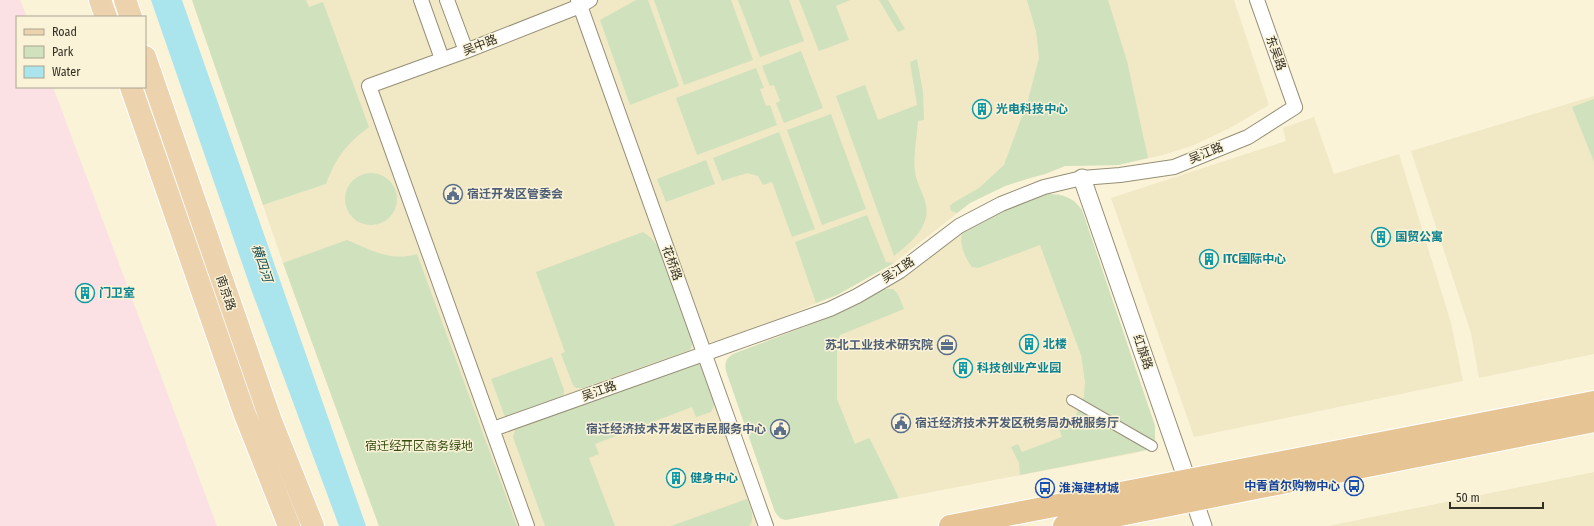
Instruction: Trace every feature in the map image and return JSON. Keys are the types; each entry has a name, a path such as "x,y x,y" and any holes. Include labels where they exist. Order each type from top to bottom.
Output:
{"highway":[{"path":"1064,526 1191,490 1594,402"},
{"path":"950,526 1191,490 1594,421"}],"main road":[{"path":"100,0 106,16"},
{"path":"125,0 131,16"},
{"name":"南京路","path":"146,60 271,421 313,526"},
{"name":"南京路","path":"131,88 244,412 289,526"}],"street":[{"path":"421,0 442,59"},
{"path":"447,0 466,51"},
{"name":"东吴路","path":"1257,0 1295,107"},
{"name":"吴中路","path":"493,429 369,86 466,51 583,2"},
{"name":"花桥路","path":"583,2 704,353 766,526"},
{"name":"吴江路","path":"493,429 830,309 857,296 900,271 959,226 1001,204 1044,187 1082,178 1120,175 1174,167 1248,137 1295,107"},
{"name":"红旗路","path":"1082,178 1203,526"},
{"path":"1072,400 1152,446"},
{"path":"493,429 527,526"}],"shaded area":[{"path":"0,0 20,0 27,16 16,16 16,88 53,88 217,526 0,526"},
{"path":"192,0 1234,0 1269,105 1230,128 1192,146 1163,155 1118,165 1065,166 1045,174 1005,186 970,203 894,263 837,295 758,327 697,347 757,519 756,526 379,526 283,263"},
{"path":"1594,96 1594,354 1479,378 1471,333 1411,151"},
{"path":"1314,117 1334,174 1399,154 1451,323 1463,381 1194,437 1111,198 1286,141 1283,128"},
{"path":"1058,194 1075,201 1082,210 1155,426 1155,440 1146,450 1136,453 785,520 780,518 775,512 726,371 725,365 727,358 733,354 828,318 883,289 962,233"},
{"path":"1594,472 1594,526 1328,526"}],"green space":[{"path":"192,0 306,0 309,7 323,2 369,127 354,139 343,152 326,184 263,205"},
{"path":"636,0 648,0 679,86 630,105 600,20"},
{"path":"654,0 731,0 753,60 684,85"},
{"path":"738,0 789,0 804,41 760,57"},
{"path":"799,0 850,0 836,6 849,40 819,51"},
{"path":"879,0 888,0 905,29 898,32"},
{"path":"1027,0 1108,0 1127,61 1148,158 1118,165 1065,166 1045,174 1005,186 970,203 957,213 951,211 950,206 953,203 979,188 1004,165 1028,100 1039,58 1036,31"},
{"path":"801,51 823,108 784,123 776,103 780,101 774,85 770,86 762,66"},
{"path":"917,59 923,92 924,120 918,121 915,171 916,178 924,198 926,216 920,231 894,256 836,96 865,85 878,120 917,105 910,62"},
{"path":"756,68 764,88 760,89 766,106 770,105 777,125 697,155 676,98"},
{"path":"1594,99 1594,162 1572,107"},
{"path":"831,114 866,209 822,225 787,130"},
{"path":"779,132 815,229 792,237 772,182 763,185 758,176 747,173 722,181 713,158"},
{"path":"706,160 715,184 666,202 657,179"},
{"path":"366,173 376,173 390,180 397,194 397,204 390,218 376,225 366,225 356,221 349,214 345,204 345,194 349,184 356,177"},
{"path":"1045,194 1061,195 1066,197 1078,205 1082,210 1155,426 1155,440 1146,450 1020,475 1019,463 1011,447 1018,444 1022,452 1062,437 1059,429 1075,417 1084,396 1085,382 1081,355 1040,245 978,268 972,267 967,259 963,251 961,237 962,233 992,216 1023,201"},
{"path":"867,215 886,262 894,263 837,295 816,303 795,242"},
{"path":"643,232 658,246 692,336 693,342 690,350 583,388 576,388 573,385 561,354 565,352 536,272"},
{"name":"宿迁经开区商务绿地","path":"347,240 381,254 390,256 398,257 417,254 517,526 379,526 283,263"},
{"path":"883,289 893,289 898,294 904,309 840,335 837,342 837,399 855,444 869,438 870,439 899,498 785,520 780,518 775,512 726,371 726,361 733,354 828,318"},
{"path":"552,357 564,390 564,394 560,398 505,417 491,379"},
{"path":"694,363 701,364 715,404 711,412 696,417 692,407 595,444 599,454 589,458 615,526 545,526 513,437 515,430"},
{"path":"747,499 752,516 749,526 671,526"}],"water":[{"name":"横四河","path":"151,0 182,0 366,526 339,526 251,289"}],"place":[{"name":"光电科技中心","path":"982,109"},
{"name":"宿迁开发区管委会","path":"453,194"},
{"name":"国贸公寓","path":"1381,237"},
{"name":"ITC国际中心","path":"1209,259"},
{"name":"门卫室","path":"85,293"},
{"name":"北楼","path":"1029,344"},
{"name":"苏北工业技术研究院","path":"947,345"},
{"name":"科技创业产业园","path":"963,368"},
{"name":"宿迁经济技术开发区税务局办税服务厅","path":"901,423"},
{"name":"宿迁经济技术开发区市民服务中心","path":"780,429"},
{"name":"健身中心","path":"676,478"},
{"name":"中青首尔购物中心","path":"1354,486"},
{"name":"淮海建材城","path":"1045,488"}]}
